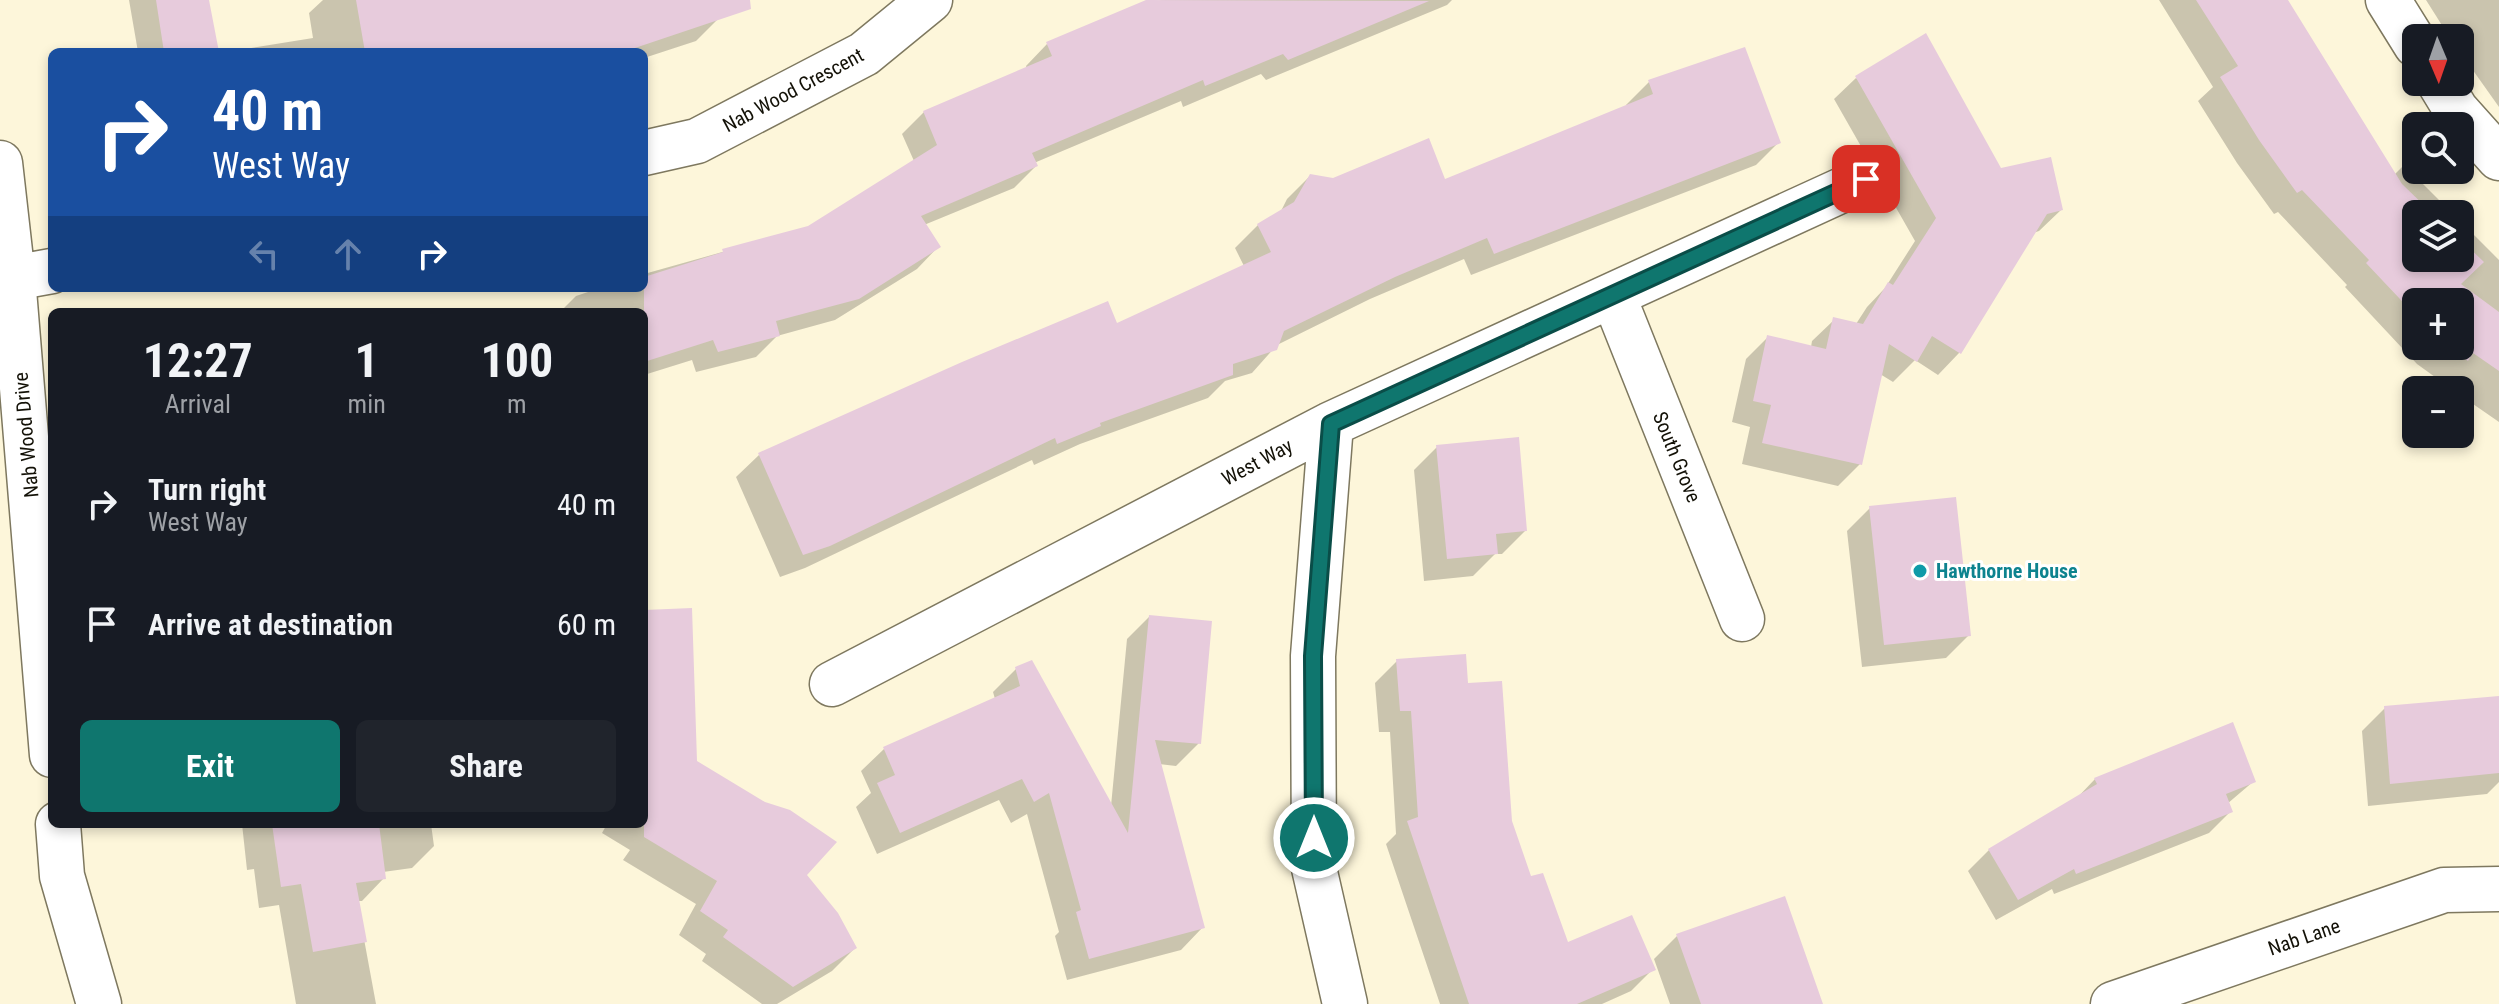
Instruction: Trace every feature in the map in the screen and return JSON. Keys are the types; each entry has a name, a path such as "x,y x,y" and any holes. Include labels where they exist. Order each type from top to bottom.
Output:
{"street":[{"name":"Nab Wood Crescent","path":"648,152 697,141 864,54 930,0"},
{"path":"2388,0 2403,24"},
{"path":"2448,96 2456,110 2499,158"},
{"name":"Nab Wood Drive","path":"0,163 32,274 48,659"},
{"name":"West Way","path":"832,684 1331,424 1866,179"},
{"name":"South Grove","path":"1613,295 1742,619"},
{"path":"1331,424 1313,656 1314,868 1345,1004"},
{"path":"58,828 62,876 99,1004"},
{"name":"Nab Lane","path":"2113,1004 2178,997 2444,890 2499,889"}],"building":[{"path":"156,0 209,0 218,48 163,48"},
{"path":"356,0 750,0 751,9 635,48 364,48"},
{"path":"1146,0 1429,1 1288,60 1283,54 1205,86 1203,80 1032,153 1038,166 921,216 941,247 859,299 776,321 780,336 718,352 713,340 648,361 648,308 644,308 644,292 648,292 648,276 723,252 722,249 808,226 937,145 923,111 1052,56 1046,42"},
{"path":"2196,0 2288,0 2402,184 2419,200 2402,200 2402,272 2474,272 2461,284 2466,288 2402,288 2402,301 2366,263 2369,260 2302,190 2297,193 2259,140 2220,77 2238,66"},
{"path":"1926,33 2001,168 2051,157 2063,210 2047,214 1961,354 1932,336 1917,362 1889,344 1862,465 1762,443 1771,405 1753,401 1767,335 1826,349 1833,317 1863,324 1888,282 1893,285 1936,218 1855,76"},
{"path":"1745,47 1781,143 1494,254 1487,238 1395,277 1284,331 1277,350 1233,364 1233,375 1100,423 1101,426 1057,444 1055,438 830,546 803,555 758,453 1108,301 1117,323 1271,252 1257,224 1294,202 1310,174 1333,178 1429,138 1445,179 1653,94 1648,80"},
{"path":"2474,252 2484,262 2474,272"},
{"path":"2474,294 2499,312 2499,371 2474,354"},
{"path":"1519,437 1527,531 1496,534 1498,554 1447,559 1436,445"},
{"name":"Hawthorne House","path":"1956,497 1971,636 1884,645 1869,506"},
{"path":"692,608 697,761 765,802 790,810 837,842 807,875 838,913 857,948 793,987 723,937 728,930 700,911 717,881 644,837 644,828 648,828 648,610"},
{"path":"1149,615 1212,621 1201,744 1155,740 1205,928 1089,959 1076,912 1081,910 1049,793 1034,802 1022,779 900,833 877,783 895,775 883,747 1020,686 1015,667 1032,660 1128,833"},
{"path":"1466,654 1468,683 1502,681 1512,821 1531,876 1543,873 1568,942 1632,915 1656,970 1577,1004 1469,1004 1407,821 1418,817 1411,711 1400,711 1396,659"},
{"path":"2499,696 2499,773 2390,784 2384,706"},
{"path":"2233,722 2256,782 2226,794 2233,812 2076,874 2074,869 2018,900 1988,849 2097,784 2094,778"},
{"path":"273,828 380,828 386,879 356,883 367,942 313,952 301,884 281,887"},
{"path":"1785,896 1823,1004 1701,1004 1676,934"}],"place":[{"name":"Hawthorne House","path":"1920,571"}],"route":[{"path":"1314,838 1313,656 1331,424 1866,179"}]}
